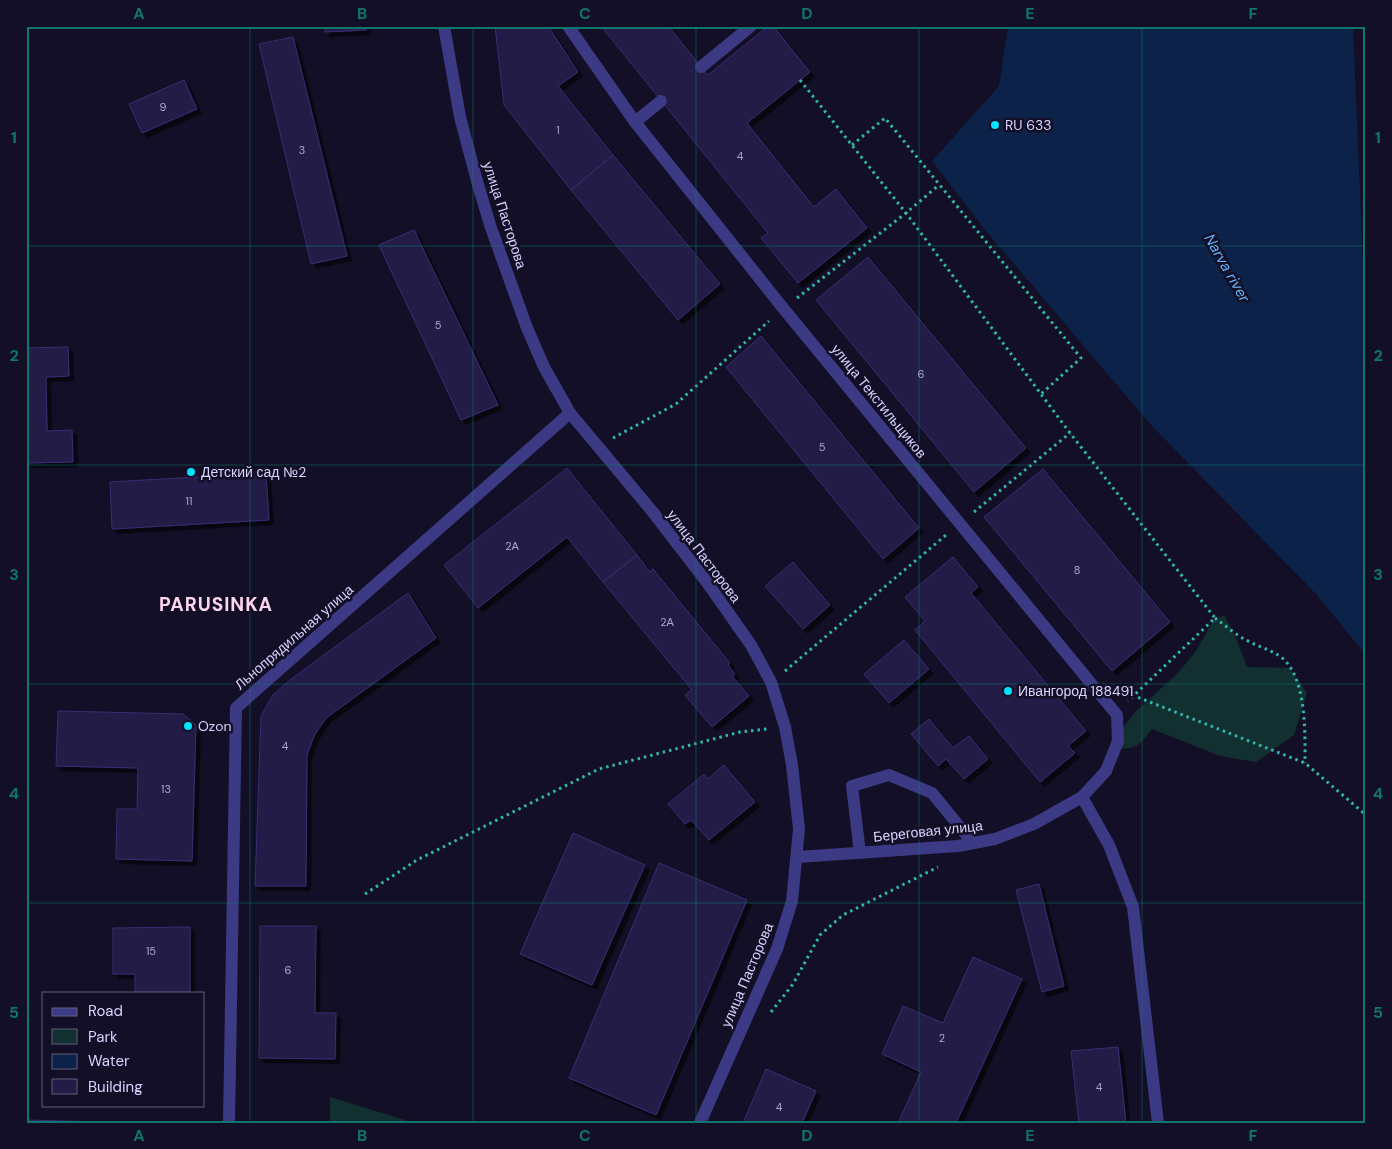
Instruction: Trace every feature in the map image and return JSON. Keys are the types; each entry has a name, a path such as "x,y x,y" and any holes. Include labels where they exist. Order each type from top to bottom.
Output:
{"street":[{"name":"улица Пасторова","path":"444,26 460,117 490,225 530,336 544,367 570,413 706,581 751,645 771,682 784,726 797,800 799,830 798,857 792,901 777,949 700,1123"},
{"name":"улица Текстильщиков","path":"568,26 635,122 784,308 1117,715"},
{"path":"701,68 751,26"},
{"path":"635,122 661,100"},
{"name":"Льнопрядильная улица","path":"229,1123 236,708 570,413"},
{"path":"1117,715 1118,741 1106,771 1082,797 1109,845 1133,907 1158,1123"},
{"path":"860,853 852,786 889,775 932,793 973,844"},
{"name":"Береговая улица","path":"798,857 973,844 995,839 1034,824 1082,797"}],"path":[{"path":"800,80 906,213 1070,433 1215,618 1249,642 1268,649 1282,658 1299,687 1304,721 1305,763"},
{"path":"852,145 885,118 1081,358 1041,394"},
{"path":"598,446 676,404 784,308 939,185"},
{"path":"771,682 1070,433"},
{"path":"1117,715 1132,696 1215,618"},
{"path":"1132,696 1305,763 1366,815"},
{"path":"365,894 417,860 599,769 740,732 784,726"},
{"path":"769,1014 794,984 820,935 843,915 943,865"}],"green space":[{"path":"1224,615 1236,638 1247,667 1290,668 1307,693 1294,735 1256,762 1220,756 1152,729 1136,746 1120,749 1119,733 1134,713 1178,673 1196,651 1213,621"},
{"path":"330,1097 414,1123 330,1123"}],"water":[{"name":"Narva river","path":"1008,26 1353,26 1364,287 1366,293 1366,655 1316,594 1150,424 986,231 932,161 999,86"}],"building":[{"path":"325,26 366,26 366,30 325,32"},
{"path":"495,26 548,26 578,72 558,86 613,155 571,190 504,105"},
{"path":"601,26 668,26 708,75 768,26 773,26 810,72 747,123 814,207 836,189 867,228 798,283 761,238 768,233"},
{"path":"293,37 347,256 311,264 259,44"},
{"path":"184,80 197,109 142,133 129,104"},
{"path":"613,155 720,284 678,320 571,190"},
{"path":"414,230 498,405 461,420 379,245"},
{"path":"868,257 1026,448 974,492 816,300"},
{"path":"761,336 919,528 883,559 726,367"},
{"path":"68,347 69,376 46,377 47,431 72,430 73,462 26,463 26,348"},
{"path":"567,468 637,555 603,582 567,537 478,608 444,565"},
{"path":"1043,469 1170,622 1112,671 984,517"},
{"path":"266,473 269,520 112,529 110,482"},
{"path":"637,555 650,572 653,569 730,663 728,665 735,674 732,676 749,696 712,727 685,695 692,690 603,582"},
{"path":"953,557 978,587 971,593 1086,731 1068,746 1075,753 1040,782 915,630 925,621 905,597"},
{"path":"793,562 830,605 803,629 765,586"},
{"path":"408,593 436,638 326,718 314,736 307,755 306,886 255,886 261,716 273,695 290,680"},
{"path":"904,640 929,669 889,703 864,674"},
{"path":"58,711 183,714 196,725 192,861 116,859 117,809 137,809 138,768 56,766"},
{"path":"929,719 953,748 969,736 988,759 964,779 946,759 938,766 911,734"},
{"path":"724,765 755,802 709,840 691,820 685,824 668,804 704,774 708,779"},
{"path":"573,833 645,865 592,985 520,954"},
{"path":"659,863 747,900 656,1115 569,1078"},
{"path":"1039,884 1064,986 1042,992 1016,890"},
{"path":"260,926 316,926 315,1013 336,1013 335,1059 259,1058"},
{"path":"190,927 190,992 135,992 135,974 113,974 113,928"},
{"path":"973,957 1022,979 956,1123 898,1123 921,1072 882,1054 903,1006 943,1023"},
{"path":"1118,1047 1126,1123 1079,1123 1071,1051"},
{"path":"766,1069 816,1091 802,1123 743,1123"},
{"path":"26,1120 141,1123 26,1123"}],"place":[{"name":"RU 633","path":"995,125"},
{"name":"Детский сад №2","path":"191,472"},
{"name":"Ивангород 188491","path":"1008,691"},
{"name":"Ozon","path":"188,726"}],"district":[{"name":"PARUSINKA","path":"216,604"}]}
